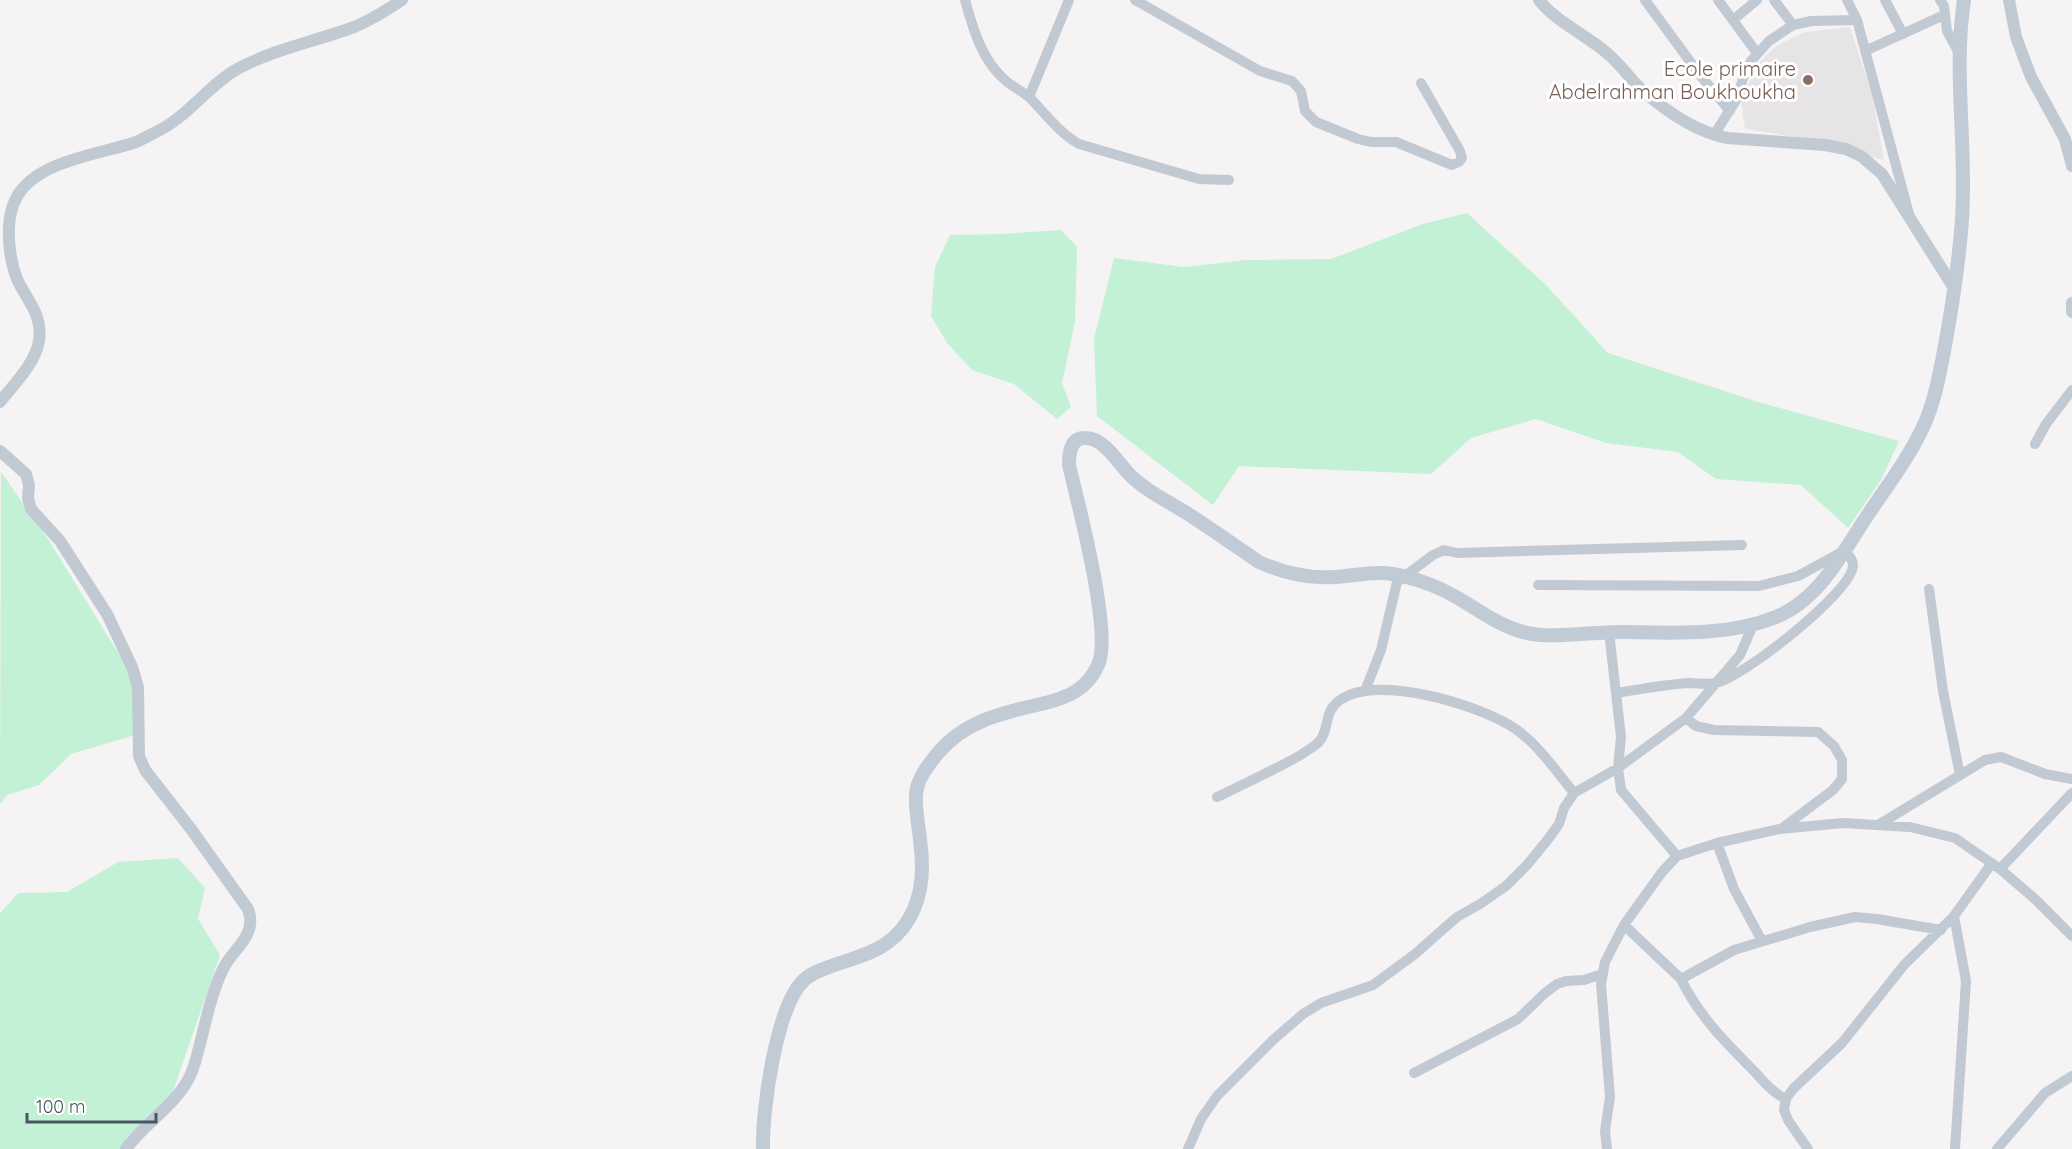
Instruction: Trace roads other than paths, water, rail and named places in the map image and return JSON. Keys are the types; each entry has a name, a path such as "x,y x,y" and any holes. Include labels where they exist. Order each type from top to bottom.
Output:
{"main road":[{"path":"763,1149 762,1126 770,1073 784,1017 797,990 804,980 814,974 867,954 891,941 909,920 921,882 922,855 915,803 917,787 931,761 943,747 970,725 1001,713 1058,700 1075,693 1086,684 1100,662 1102,618 1068,465 1071,445 1078,440 1086,438 1096,441 1130,475 1259,562 1276,570 1293,575 1322,577 1385,573 1404,576 1434,586 1505,626 1523,632 1539,635 1609,632 1689,633 1753,625 1778,616 1805,600 1827,577 1911,450 1929,414 1944,349 1954,288 1963,194 1959,53 1964,0"}],"street":[{"path":"0,402 33,359 39,343 40,326 34,306 18,279 11,258 9,230 14,203 23,188 39,174 57,166 138,141 166,128 237,69 262,58 355,27 402,0"},
{"path":"965,0 979,43 990,64 1006,82 1029,97 1068,138 1079,144 1199,179 1229,180"},
{"path":"1029,97 1069,0"},
{"path":"1135,0 1260,71 1292,81 1301,91 1305,111 1316,122 1358,139 1371,142 1396,142 1452,165 1459,162 1462,158 1460,151 1421,83"},
{"path":"1539,0 1609,55 1644,92 1697,128 1727,138 1825,145 1846,149 1861,156 1882,174 1954,288"},
{"path":"1645,0 1700,75 1730,111"},
{"path":"1718,0 1757,53"},
{"path":"1733,20 1757,0"},
{"path":"1774,0 1793,25"},
{"path":"1848,0 1857,20 1876,85 1910,217"},
{"path":"1886,0 1903,34"},
{"path":"1940,0 1944,6 1948,36 1959,53"},
{"path":"2009,0 2016,37 2031,77 2065,139 2072,166"},
{"path":"1865,51 1944,15"},
{"path":"1714,135 1738,97 1743,78 1757,53 1769,41 1793,25 1811,21 1857,20"},
{"path":"2072,303 2072,312"},
{"path":"2035,444 2046,424 2072,390"},
{"path":"0,451 26,474 31,509 60,541 107,614 132,667 138,687 139,756 145,770 249,909 252,918 251,928 224,968 210,1001 195,1063 188,1079 179,1093 126,1149"},
{"path":"1365,691 1381,650 1395,587 1404,576 1433,555 1444,550 1457,553 1742,545"},
{"path":"1538,585 1759,586 1798,576 1844,551 1852,558 1853,568 1848,580 1814,616 1734,676 1716,683 1689,683 1616,693"},
{"path":"1929,589 1943,691 1960,775"},
{"path":"1188,1149 1201,1119 1216,1096 1303,1014 1321,1003 1373,985 1415,954 1457,917 1506,886 1527,866 1549,838 1574,793 1618,768 1686,717 1740,655 1753,625"},
{"path":"1609,632 1621,737 1618,768 1621,790 1677,856"},
{"path":"1217,797 1286,764 1316,745 1324,736 1328,712 1339,701 1349,695 1380,690 1418,693 1467,705 1512,726 1530,742 1574,793"},
{"path":"1686,717 1696,726 1714,730 1818,732 1834,746 1842,760 1842,779 1833,790 1780,829"},
{"path":"1878,825 1985,760 2001,757 2045,774 2072,778"},
{"path":"1808,1149 1784,1110 1786,1099 1793,1089 1842,1043 1904,965 1941,930 1996,866 2072,793"},
{"path":"1607,1149 1605,1131 1610,1097 1602,974 1605,962 1624,925 1662,872 1677,856 1717,843 1780,829 1843,823 1910,826 1955,838 1996,866 2035,898 2072,936"},
{"path":"1717,843 1734,889 1762,941"},
{"path":"1953,916 1966,981 1955,1149"},
{"path":"1681,979 1734,950 1810,927 1855,917 1887,920 1941,930"},
{"path":"1624,925 1681,979 1690,997 1725,1042 1771,1089 1786,1099"},
{"path":"1414,1073 1518,1019 1557,984 1584,980 1602,974"},
{"path":"1997,1149 2045,1093 2072,1076"}],"place":[{"name":"Ecole primaire Abdelrahman Boukhoukha","path":"1808,80"}]}
